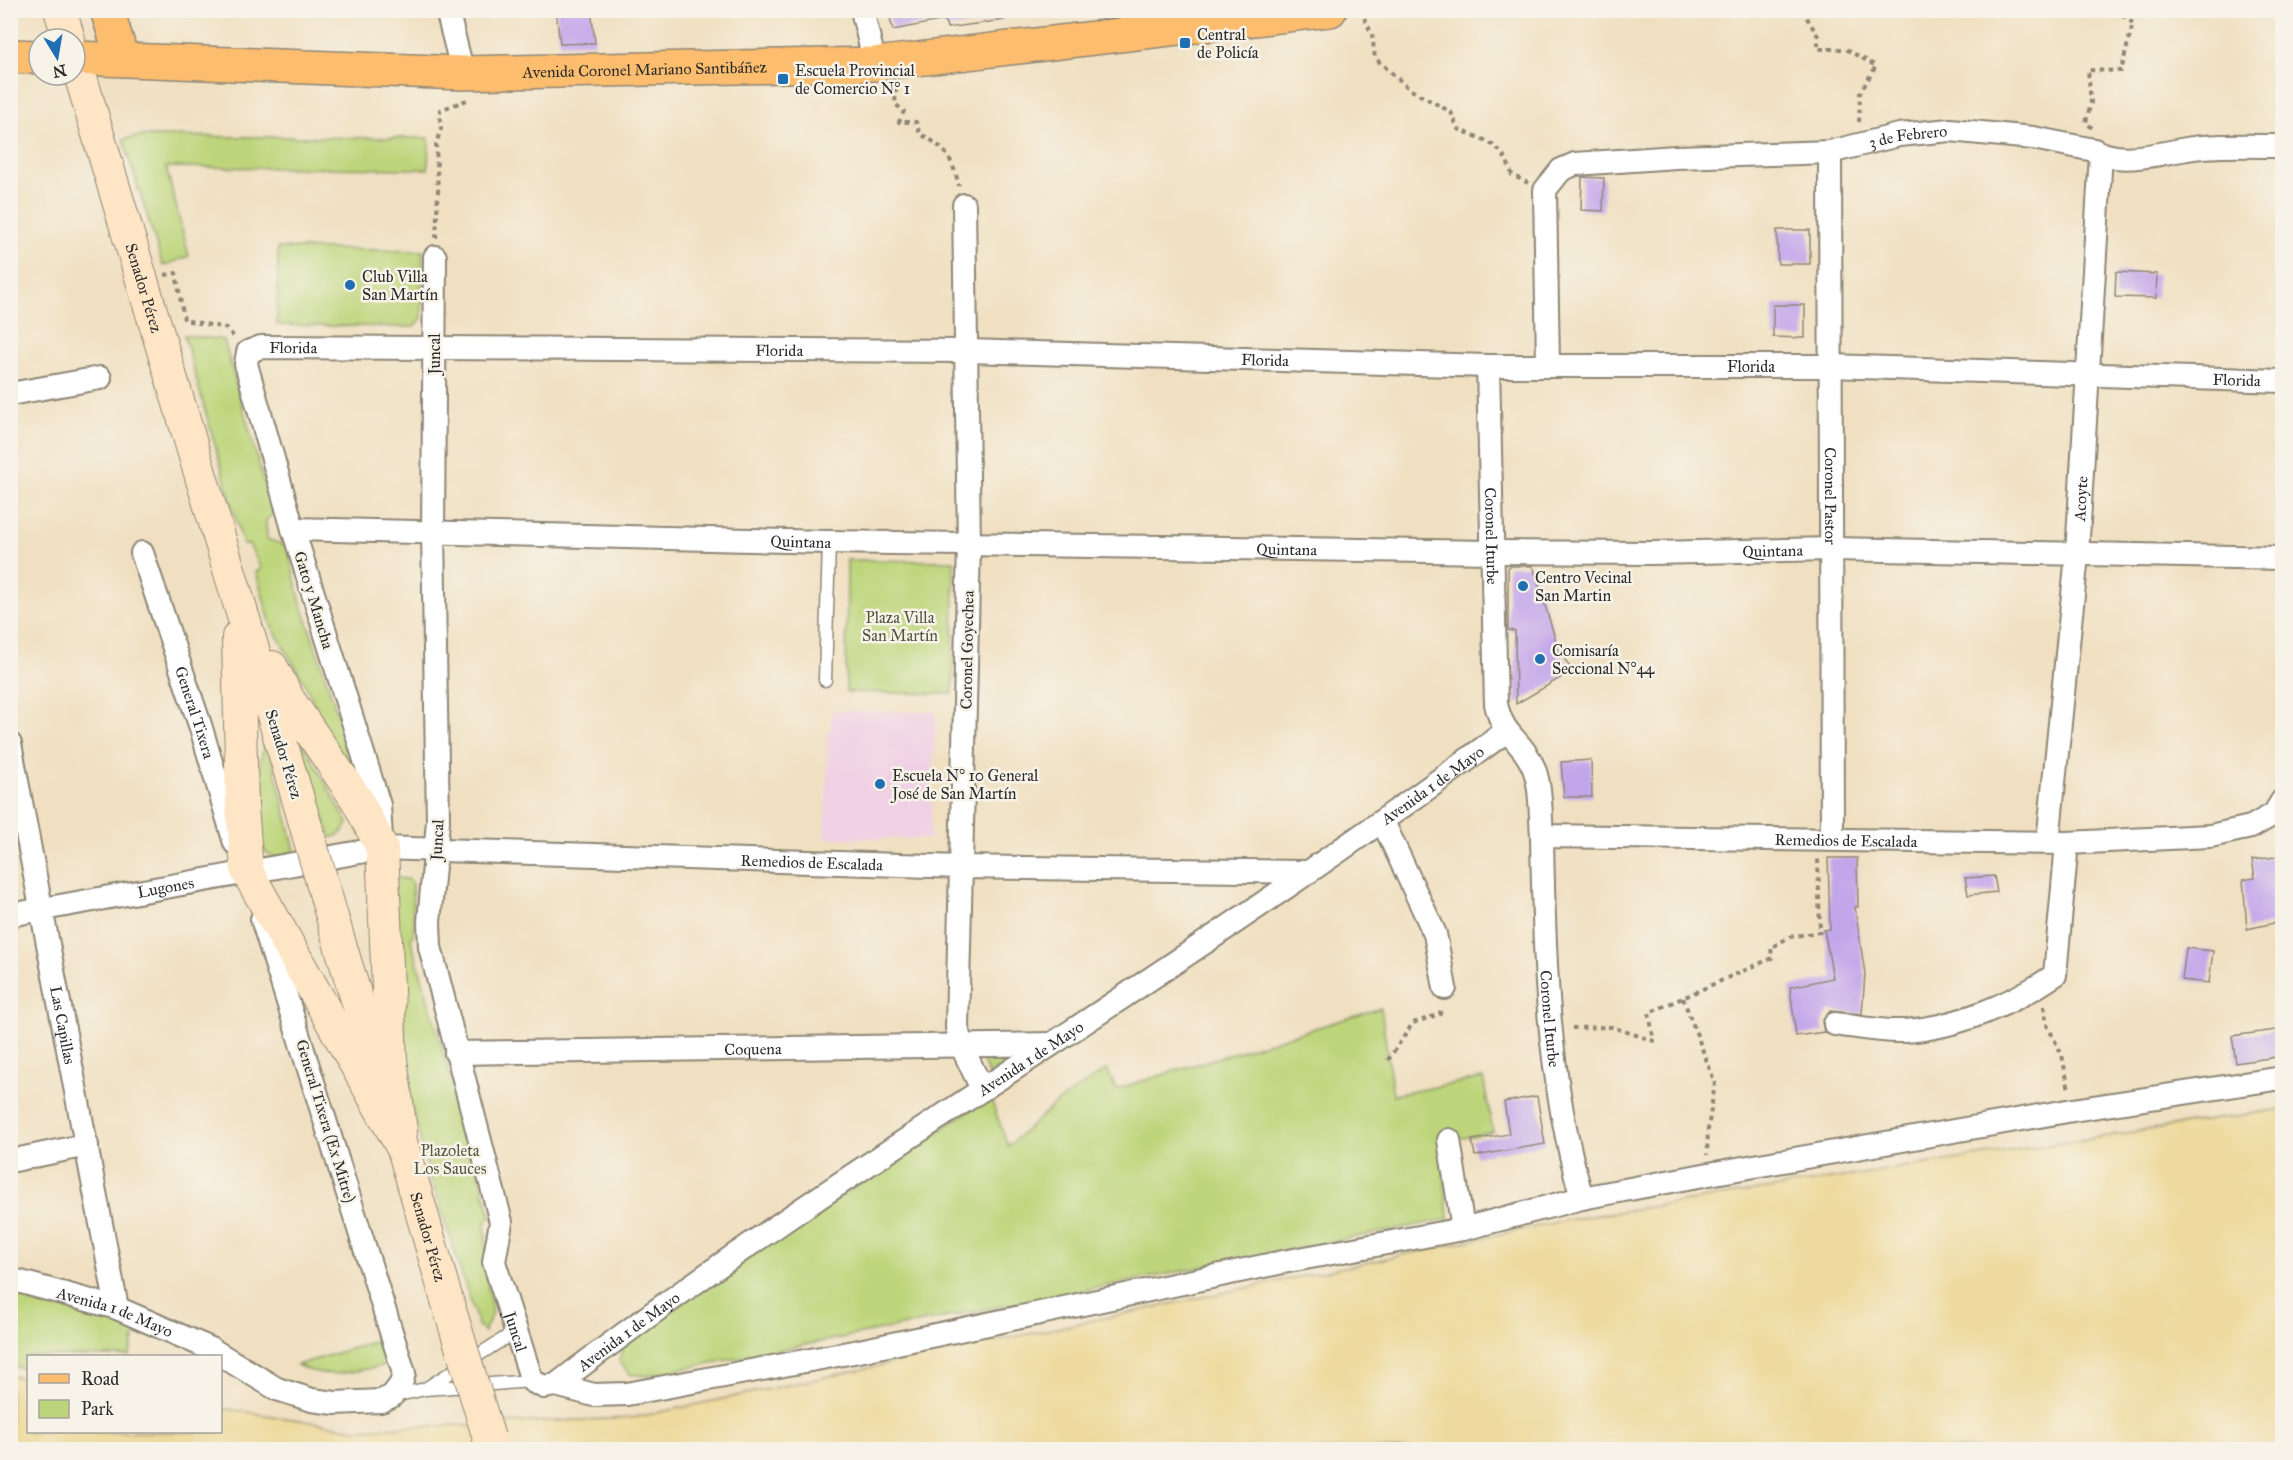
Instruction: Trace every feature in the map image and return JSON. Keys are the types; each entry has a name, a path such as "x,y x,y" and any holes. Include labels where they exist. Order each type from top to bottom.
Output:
{"main road":[{"path":"60,10 65,27"},
{"path":"92,59 118,45 107,10"},
{"name":"Avenida Coronel Mariano Santibáñez","path":"92,59 464,73 881,76 1223,17 1330,10"},
{"name":"Senador Pérez","path":"92,59 237,599 493,1449"},
{"path":"237,599 289,700 357,800 382,849 391,1059 403,1149"},
{"path":"237,599 242,795 247,871 403,1149"}],"street":[{"path":"447,10 464,73"},
{"path":"862,10 881,76"},
{"name":"3 de Febrero","path":"1548,364 1545,190 1561,170 1575,164 1676,157 1830,152 1899,135 1950,130 2033,138 2094,150 2099,144 2130,157 2204,147 2283,146"},
{"name":"Acoyte","path":"2055,975 2058,842 2077,555 2099,144"},
{"name":"Coronel Pastor","path":"1830,152 1833,549 1832,839"},
{"name":"Coronel Goyechea","path":"964,206 968,351 969,544 957,1027 961,1045 981,1089"},
{"name":"Juncal","path":"435,257 433,533 437,852 429,921 430,947 501,1222 494,1262 532,1381"},
{"name":"Florida","path":"248,352 261,347 968,351 1488,366 1548,364 1830,366 2283,381"},
{"name":"Gato y Mancha","path":"248,352 246,364 293,529 379,805 382,849"},
{"name":"Coronel Iturbe","path":"1488,366 1496,704 1505,732"},
{"path":"10,394 100,378"},
{"name":"Quintana","path":"293,529 829,542 1492,552 1653,554 1833,549 2283,558"},
{"name":"General Tixera","path":"142,553 201,728 239,855 247,871"},
{"path":"1505,732 1523,749 1533,765 1542,836"},
{"name":"Avenida 1 de Mayo","path":"556,1385 656,1309 981,1089 1383,822 1505,732"},
{"name":"Las Capillas","path":"10,744 44,910 117,1308"},
{"name":"Remedios de Escalada","path":"1542,836 2058,842 2210,836 2251,827 2280,813"},
{"path":"1383,822 1436,934 1445,988"},
{"name":"Coronel Iturbe","path":"1542,836 1550,1048 1570,1157 1582,1198"},
{"name":"Remedios de Escalada","path":"320,858 382,849 961,867 1306,872"},
{"name":"Lugones","path":"10,915 320,858"},
{"name":"General Tixera (Ex Mitre)","path":"247,871 404,1373 401,1384 392,1396"},
{"path":"1835,1024 1875,1030 1902,1031 1946,1024 2008,1002 2055,975"},
{"name":"Coquena","path":"456,1053 1052,1044"},
{"path":"532,1381 544,1387 556,1385 594,1395 627,1394 859,1351 1283,1262 1462,1229 1582,1198 2073,1110 2283,1078"},
{"path":"1449,1140 1462,1229"},
{"path":"10,1161 87,1145"},
{"name":"Avenida 1 de Mayo","path":"10,1278 117,1308 221,1355"},
{"name":"Avenida 1 de Mayo","path":"222,1356 277,1389 312,1401 362,1403 392,1396"}],"lane":[{"path":"825,680 829,542"},
{"path":"425,1389 516,1331"},
{"path":"392,1396 425,1389 532,1381"}],"path":[{"path":"1360,10 1372,34 1375,58 1411,90 1451,112 1458,129 1490,142 1507,156 1512,175"},
{"path":"1802,10 1818,36 1818,49 1846,49 1876,66 1860,93 1858,144"},
{"path":"2099,144 2086,122 2091,103 2088,70 2121,71 2133,23 2115,10"},
{"path":"435,257 438,193 436,144 441,129 440,110 467,100 464,73"},
{"path":"881,76 897,88 896,104 904,111 899,122 916,122 920,134 938,143 953,163 964,206"},
{"path":"166,275 176,273 184,320 226,328 248,352"},
{"path":"1550,1048 1559,1031 1579,1026 1612,1027 1654,1041 1649,1013 1772,958 1771,948 1789,937 1820,932 1818,856 1832,839"},
{"path":"2055,975 2043,1001 2047,1025 2062,1055 2073,1110"},
{"path":"1388,1060 1413,1023 1440,1014 1445,988"},
{"path":"1683,998 1715,1083 1708,1129 1709,1174"}],"shaded area":[{"name":"Escuela N° 10 General José de San Martín","path":"832,711 936,712 930,839 825,838 828,731 831,731"}],"green space":[{"path":"140,136 429,138 428,169 166,167 189,256 163,266 123,139"},
{"name":"Club Villa San Martín","path":"278,248 423,251 422,318 414,327 277,325"},
{"path":"184,335 224,340 273,514 266,520 267,539 287,546 299,596 365,798 358,799 304,682 271,625 256,572 261,569 249,544 243,545"},
{"name":"Plaza Villa San Martín","path":"847,560 954,561 953,694 846,692"},
{"path":"297,732 348,823 339,835 330,838"},
{"path":"267,737 295,851 284,859 268,854 257,837 256,792"},
{"name":"Plazoleta Los Sauces","path":"393,878 408,879 412,883 414,930 411,940 491,1217 485,1223 488,1286 492,1314 484,1332 478,1325 428,1169 409,1098"},
{"path":"1381,1008 1393,1095 1483,1078 1493,1132 1442,1142 1448,1219 646,1376 629,1374 619,1360 623,1347 706,1285 990,1097 1008,1146 1055,1104 1107,1069 1116,1089"},
{"path":"981,1054 1019,1054 988,1075"},
{"path":"10,1294 140,1320 129,1355 27,1355 27,1369 11,1366"},
{"path":"380,1340 387,1365 330,1374 308,1370 297,1365"}],"sand":[{"path":"2282,1109 2282,1449 11,1450 10,1376 27,1378 27,1433 222,1433 222,1408 356,1429 632,1418 1572,1219"}],"building":[{"path":"556,10 591,10 595,43 560,44"},
{"path":"888,10 1002,10 1003,20 947,28 945,20 893,30"},
{"path":"1582,177 1604,178 1603,211 1581,210"},
{"path":"1777,230 1810,230 1810,264 1778,264"},
{"path":"2116,272 2157,274 2156,298 2115,297"},
{"path":"1773,305 1805,305 1805,338 1773,337"},
{"path":"1533,566 1558,648 1572,671 1516,704 1515,631 1508,630 1508,567"},
{"path":"1591,760 1592,797 1564,797 1561,762"},
{"path":"2283,856 2283,921 2247,929 2243,880 2255,878 2252,860"},
{"path":"1828,858 1857,858 1858,907 1855,907 1865,974 1862,1014 1830,1011 1822,1022 1824,1032 1796,1036 1790,987 1833,978 1824,930 1830,929"},
{"path":"1994,876 1997,892 1968,895 1965,878"},
{"path":"2186,948 2213,951 2209,983 2182,980"},
{"path":"2283,1029 2283,1056 2236,1063 2232,1036"},
{"path":"1537,1096 1545,1144 1475,1156 1472,1140 1509,1134 1504,1102"}],"place":[{"name":"Central de Policía","path":"1185,43"},
{"name":"Escuela Provincial de Comercio N° 1","path":"783,79"},
{"name":"Club Villa San Martín","path":"350,285"},
{"name":"Centro Vecinal San Martin","path":"1523,586"},
{"name":"Comisaría Seccional N°44","path":"1540,659"},
{"name":"Escuela N° 10 General José de San Martín","path":"880,784"}]}
